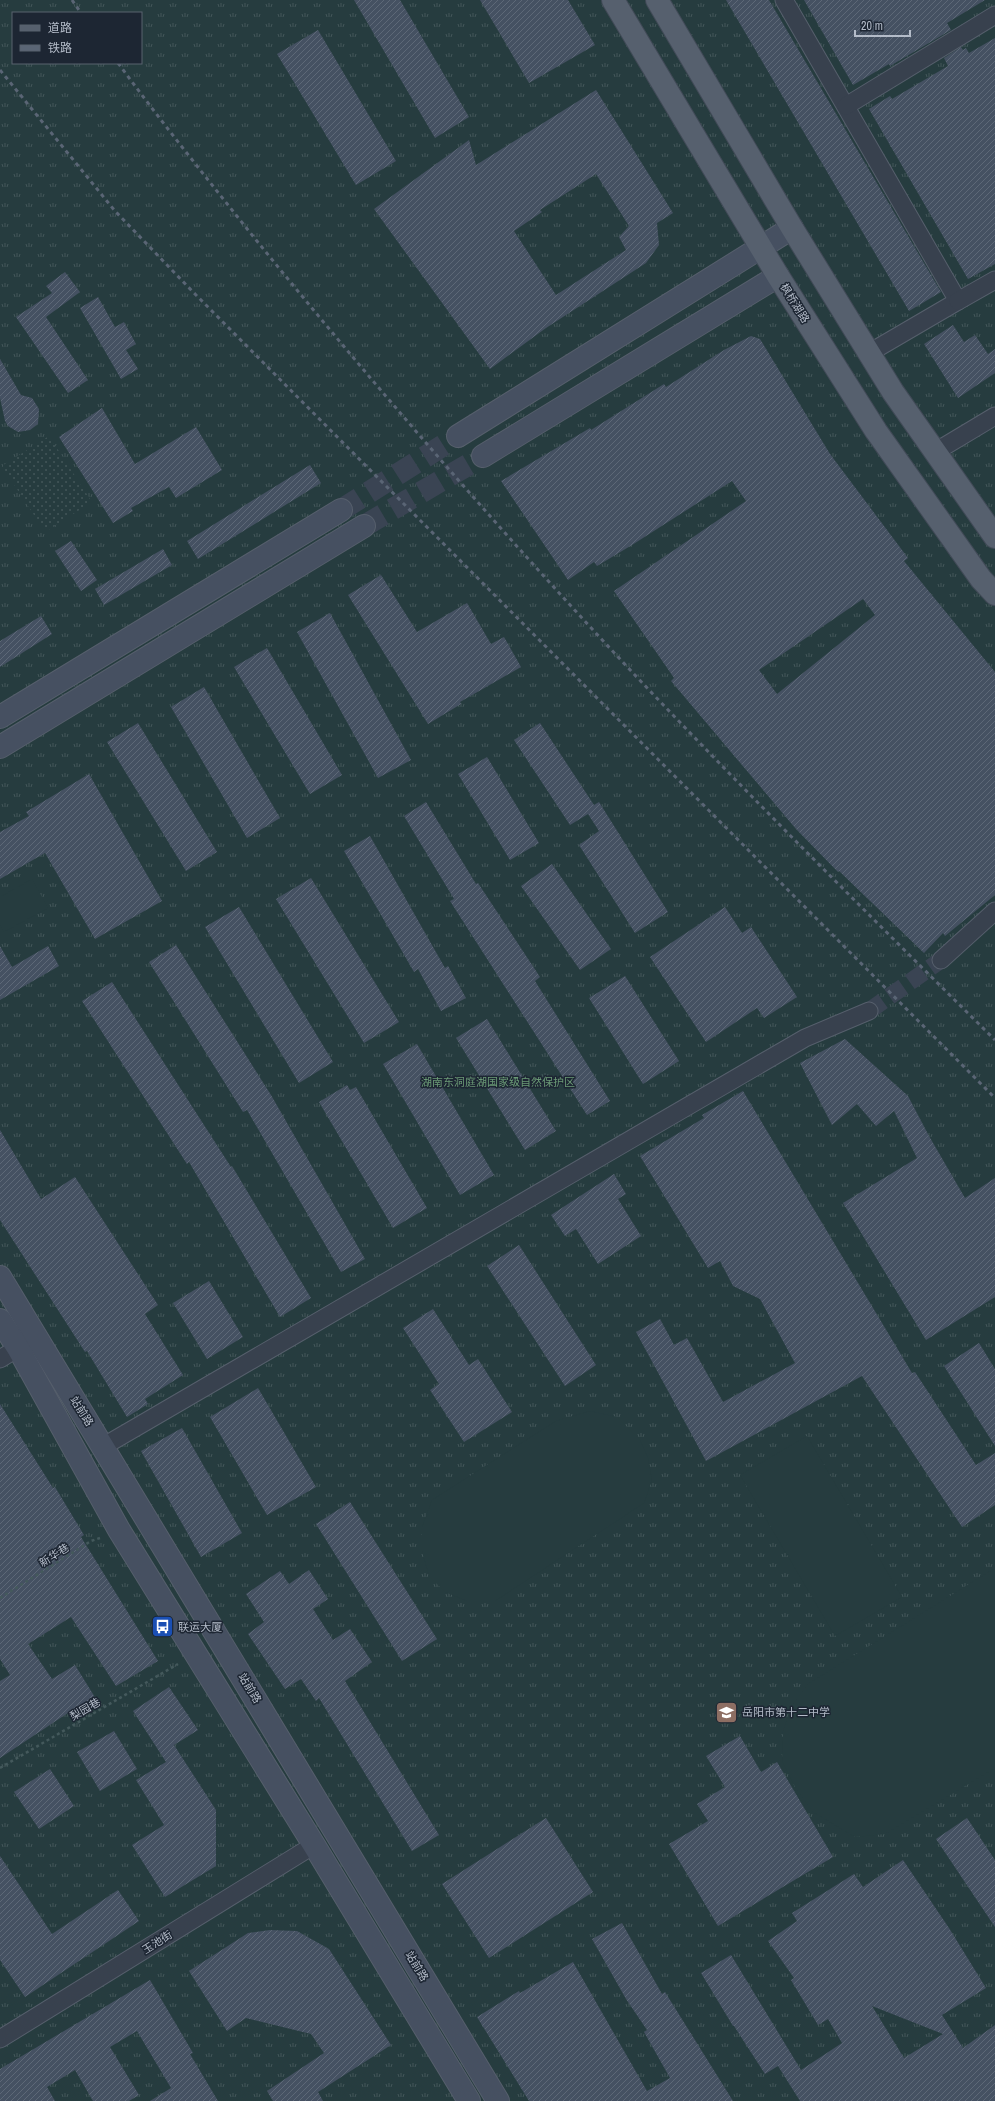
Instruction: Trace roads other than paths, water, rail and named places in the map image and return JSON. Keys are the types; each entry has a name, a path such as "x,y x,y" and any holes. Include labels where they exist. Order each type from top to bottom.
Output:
{"main road":[{"name":"枫桥湖路","path":"613,0 760,247 876,430 981,578 995,594"},
{"path":"657,0 792,228 893,392 995,537"},
{"path":"458,436 792,228"},
{"path":"483,456 778,276"},
{"path":"0,716 340,510"},
{"path":"0,748 364,526"},
{"name":"站前路","path":"0,1276 498,2101"},
{"path":"0,1320 18,1348 119,1530 314,1845 469,2101"}],"street":[{"path":"784,0 958,301"},
{"path":"846,106 995,15"},
{"path":"869,353 995,280"},
{"path":"935,452 993,421"},
{"path":"941,960 995,911"},
{"path":"104,1446 805,1038 869,1012"},
{"path":"0,1359 18,1348"},
{"name":"玉池街","path":"2,2034 314,1845"}],"tunnel":[{"path":"341,510 458,436"},
{"path":"364,526 483,456"},
{"path":"869,1011 941,960"}],"railway":[{"path":"72,0 80,12"},
{"path":"119,64 294,287 436,455 534,565 633,673 722,766 995,1040"},
{"path":"0,70 115,211 195,294 995,1098"}],"place":[{"name":"联运大厦","path":"162,1627"},
{"name":"岳阳市第十二中学","path":"727,1712"}],"park label":[{"name":"湖南东洞庭湖国家级自然保护区","path":"498,1082"}]}
